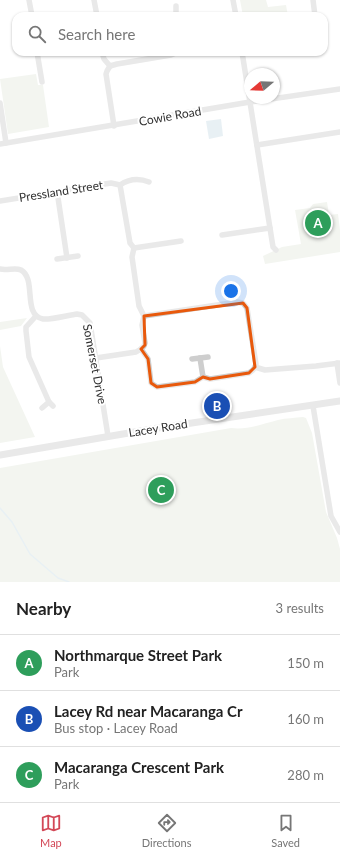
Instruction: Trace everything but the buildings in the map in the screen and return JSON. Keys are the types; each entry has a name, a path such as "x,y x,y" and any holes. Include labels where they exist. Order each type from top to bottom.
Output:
{"street":[{"path":"29,0 31,12"},
{"path":"94,0 96,12"},
{"path":"233,0 235,12"},
{"path":"313,0 314,12"},
{"path":"176,6 176,12"},
{"path":"38,56 42,82"},
{"path":"103,56 110,66"},
{"path":"114,126 106,74 110,66 165,56"},
{"path":"243,56 245,68"},
{"name":"Cowie Road","path":"280,98 340,89"},
{"path":"0,103 3,144"},
{"name":"Cowie Road","path":"3,144 244,103"},
{"path":"250,104 273,247 276,250"},
{"path":"257,145 340,132"},
{"path":"120,185 131,180 141,179 149,182"},
{"name":"Pressland Street","path":"0,201 111,183 120,185 130,243 134,248 132,257 139,306 144,316 142,325 145,343 141,349"},
{"path":"57,192 67,258"},
{"path":"222,235 270,228"},
{"path":"134,248 181,241"},
{"path":"57,259 78,256"},
{"path":"0,269 17,269 22,271 28,280 32,308 36,316 26,327 26,337 31,361 51,404 42,408"},
{"path":"96,358 136,352 141,349 148,359 151,383 157,387 195,382 203,377 210,379 249,373 255,367 256,364 247,308 243,303 237,302 144,316"},
{"name":"Somerset Drive","path":"36,316 43,319 77,314 82,315 90,323 108,436"},
{"path":"192,359 208,357"},
{"path":"200,358 203,377"},
{"path":"255,367 265,370 339,363 340,383"},
{"name":"Lacey Road","path":"0,455 108,436 340,401"},
{"path":"312,406 332,516 340,532"}],"highlighted area":[{"path":"243,303 247,308 255,367 249,373 210,379 203,377 195,382 157,387 151,383 148,359 141,349 145,345 144,316"}],"shaded area":[{"path":"240,0 266,0 268,7 286,5 287,12 242,12"},
{"path":"36,74 38,85 43,85 49,127 8,134 0,79"},
{"path":"221,119 223,136 209,139 206,121"},
{"path":"327,202 329,215 338,214 340,252 265,264 263,256 282,247 301,244 295,210 310,208 313,204"},
{"path":"27,318 21,326 0,330 0,322"},
{"path":"0,346 3,367 35,437 0,443"},
{"path":"306,418 312,433 326,512 340,549 340,582 0,582 0,468 231,428 249,427 281,419"}],"waterway":[{"path":"0,508 12,522 30,554 58,578 69,582"}],"place":[{"name":"Northmarque Street Park","path":"318,223"},
{"name":"Lacey Rd near Macaranga Cr","path":"217,406"},
{"name":"Macaranga Crescent Park","path":"161,490"}]}
